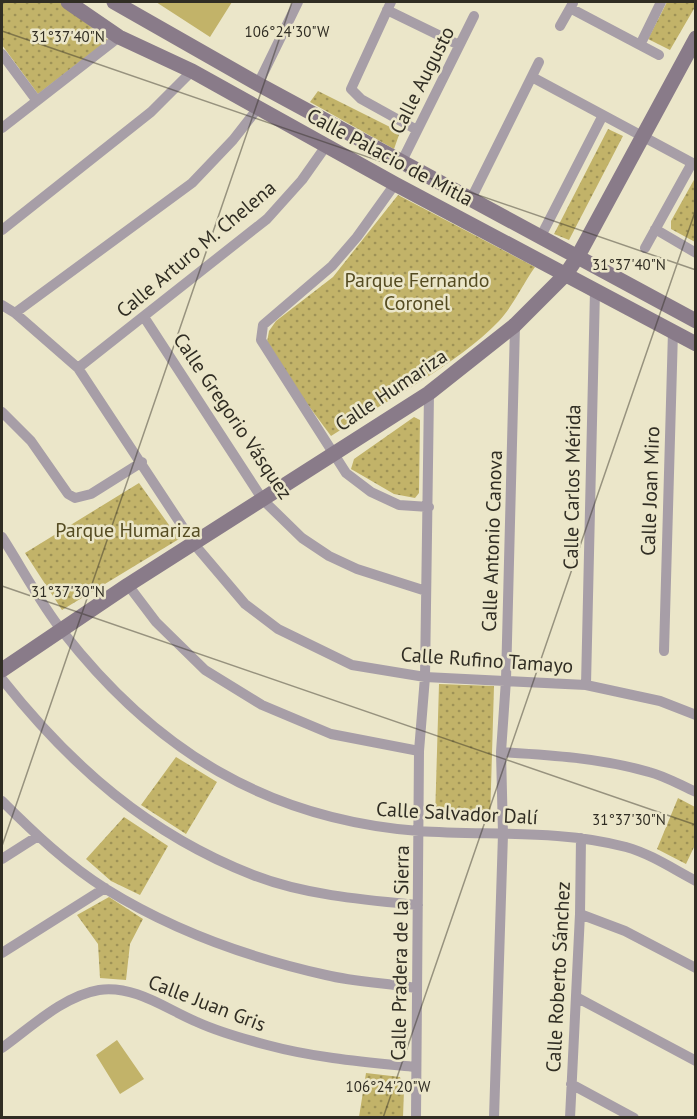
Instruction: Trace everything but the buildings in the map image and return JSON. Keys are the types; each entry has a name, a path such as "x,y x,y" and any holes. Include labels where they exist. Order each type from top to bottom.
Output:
{"main road":[{"name":"Calle Palacio de Mitla","path":"68,2 119,37 192,71 395,184 696,344"},
{"name":"Calle Palacio de Mitla","path":"114,2 258,84 696,321"},
{"name":"Calle Humariza","path":"2,670 128,585 429,393 516,325 566,274 578,256 696,38"}],"street":[{"path":"258,84 298,2"},
{"path":"640,45 661,2"},
{"path":"560,26 572,5 659,55"},
{"path":"417,130 354,94 351,82 389,6 459,45"},
{"name":"Calle Augusto","path":"402,161 474,16"},
{"path":"2,128 119,37"},
{"path":"2,54 37,100"},
{"path":"471,199 539,62"},
{"path":"2,230 151,112 192,71"},
{"path":"532,77 694,164 645,248"},
{"path":"15,313 192,183 233,140 258,108"},
{"path":"541,236 603,115"},
{"name":"Calle Arturo M. Chelena","path":"78,368 267,219 302,180 326,146"},
{"path":"395,184 357,237 332,266 261,330 261,340 332,455 346,473 371,492 399,505 429,507"},
{"path":"655,229 696,253"},
{"name":"Calle Carlos Mérida","path":"586,685 595,290"},
{"name":"Calle Rufino Tamayo","path":"2,305 15,313 78,368 194,544 244,604 278,629 352,665 425,677 586,685 660,701 696,715"},
{"name":"Calle Gregorio Vásquez","path":"144,317 263,500 302,538 329,556 357,569 426,591"},
{"name":"Calle Antonio Canova","path":"494,1118 503,834 501,752 506,680 516,325"},
{"name":"Calle Joan Miro","path":"664,651 673,331"},
{"name":"Calle Pradera de la Sierra","path":"416,1118 419,751 425,677 429,393"},
{"path":"2,412 31,441 68,494 75,498 92,494 142,462"},
{"name":"Calle Salvador Dalí","path":"2,537 62,631 109,685 175,746 230,780 288,804 367,826 420,831 581,838 628,848 696,881"},
{"path":"128,585 156,622 205,670 262,705 331,734 419,751"},
{"path":"2,680 40,728 85,771 165,831 255,876 344,898 418,905"},
{"path":"501,752 569,756 612,763 651,772 696,792"},
{"path":"2,801 38,836 105,888 176,926 243,951 327,975 416,988"},
{"path":"2,860 38,836"},
{"name":"Calle Roberto Sánchez","path":"570,1118 580,914 581,838"},
{"path":"2,953 105,888"},
{"path":"580,914 625,931 696,968"},
{"name":"Calle Juan Gris","path":"2,1048 69,1001 98,990 119,990 147,998 199,1023 266,1045 317,1056 415,1067"},
{"path":"576,997 696,1061"},
{"path":"571,1084 634,1118"}],"green space":[{"path":"2,2 59,2 108,40 38,94 2,45"},
{"path":"156,2 232,2 210,37"},
{"path":"667,2 695,2 695,7 670,50 648,39"},
{"path":"318,91 400,132 394,149 310,102"},
{"path":"608,129 623,136 569,240 554,234"},
{"path":"695,178 696,242 671,229 671,221"},
{"name":"Parque Fernando Coronel","path":"398,195 535,267 504,315 482,337 442,368 331,436 271,355 267,342 269,331 276,321 333,277"},
{"path":"414,417 420,420 419,493 415,498 394,494 351,469 354,459"},
{"name":"Parque Humariza","path":"139,483 179,539 62,610 25,553"},
{"path":"439,684 494,686 490,821 435,819"},
{"path":"176,757 217,782 186,834 141,805"},
{"path":"678,798 695,807 695,845 686,864 657,849"},
{"path":"124,817 168,846 140,895 111,881 86,859"},
{"path":"109,897 143,919 130,944 126,980 100,978 98,944 77,915"},
{"path":"117,1040 144,1079 120,1094 96,1055"},
{"path":"366,1073 400,1077 404,1090 403,1117 359,1117"}]}
